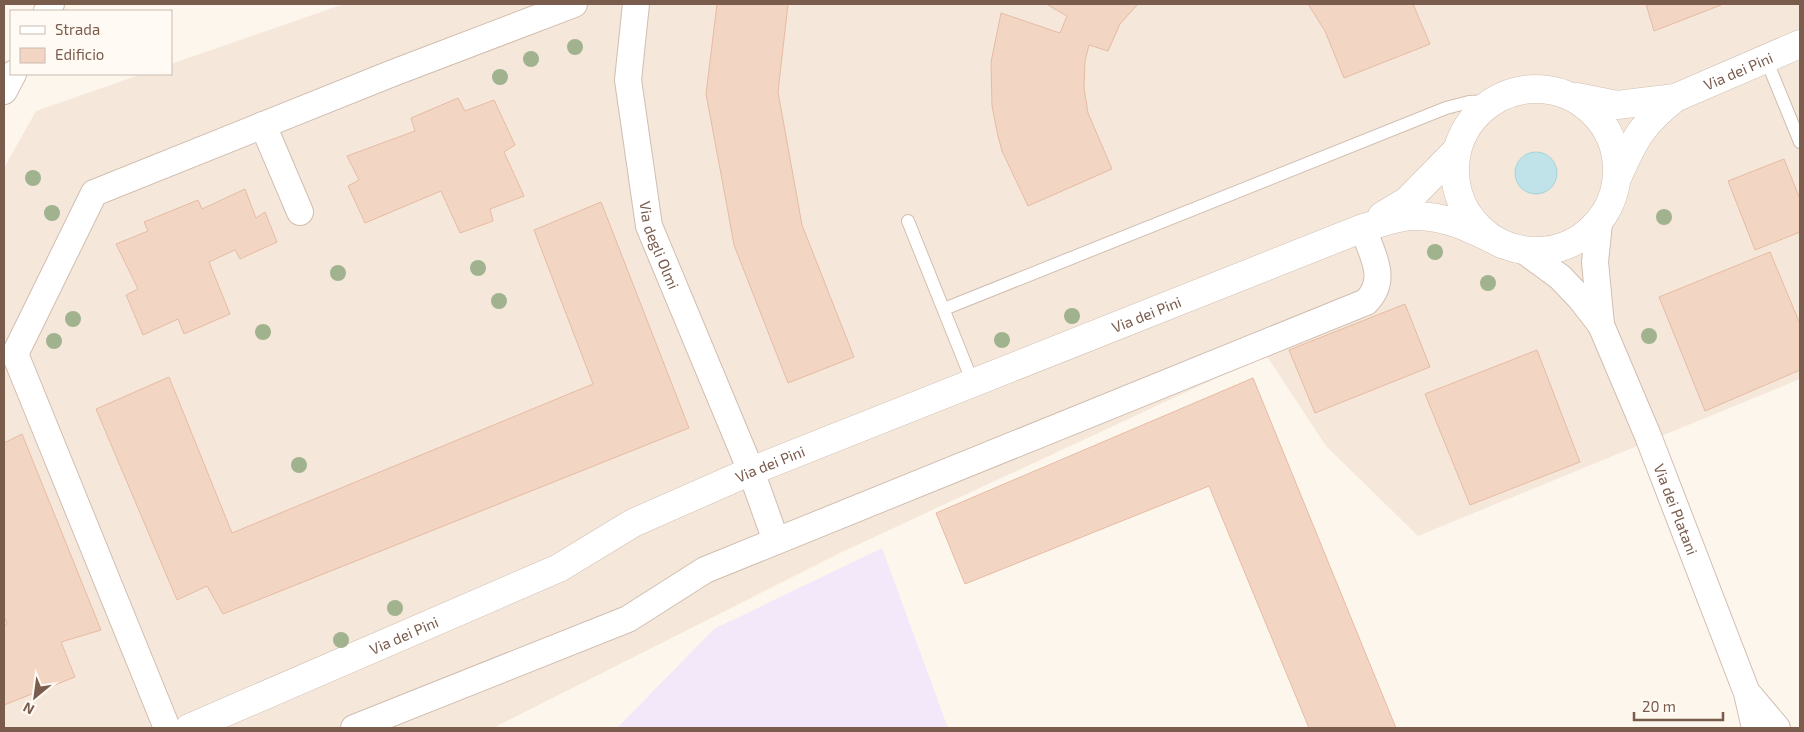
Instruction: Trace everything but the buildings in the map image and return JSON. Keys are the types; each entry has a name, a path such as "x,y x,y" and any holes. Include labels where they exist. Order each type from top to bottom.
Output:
{"street":[{"path":"166,728 15,354 94,193 574,4"},
{"name":"Via degli Olmi","path":"636,4 628,80 649,226 752,471 776,541"},
{"name":"Via dei Pini","path":"1618,177 1634,139 1654,114 1675,98 1800,44"},
{"path":"4,92 12,75"},
{"path":"1530,88 1551,89 1571,95 1592,110 1607,129 1616,152 1618,177 1612,202 1598,223 1583,237 1564,246 1544,251 1512,247 1479,228 1462,206 1454,179 1456,151 1475,114 1490,101 1509,92 1530,88"},
{"name":"Via dei Pini","path":"1571,95 1618,105 1675,98"},
{"path":"263,125 300,212"},
{"name":"Via dei Pini","path":"1363,228 1407,201 1456,151"},
{"name":"Via dei Pini","path":"190,728 559,568 632,523 752,471 1363,228 1412,215 1436,218 1463,224 1512,247"},
{"name":"Via dei Platani","path":"1598,223 1594,262 1601,325"},
{"path":"354,728 628,619 705,570 1366,302 1376,292 1378,270 1363,228"},
{"name":"Via dei Platani","path":"1512,247 1560,277 1580,298 1601,325 1648,436 1747,693 1755,728"},
{"name":"Via dei Platani","path":"1747,693 1777,728"}],"lane":[{"path":"1766,58 1800,142"},
{"path":"944,309 1437,112 1469,102 1490,101"},
{"path":"908,221 973,383"}],"shaded area":[{"path":"344,4 1800,4 1800,379 1418,536 1326,446 1266,355 842,552 493,728 4,728 4,168 36,111 139,75 172,75 172,64"},
{"path":"882,548 948,728 617,728 714,629"}],"water":[{"path":"1540,152 1548,155 1554,161 1557,173 1554,185 1548,191 1532,194 1524,191 1518,185 1515,169 1518,161 1524,155"}]}
